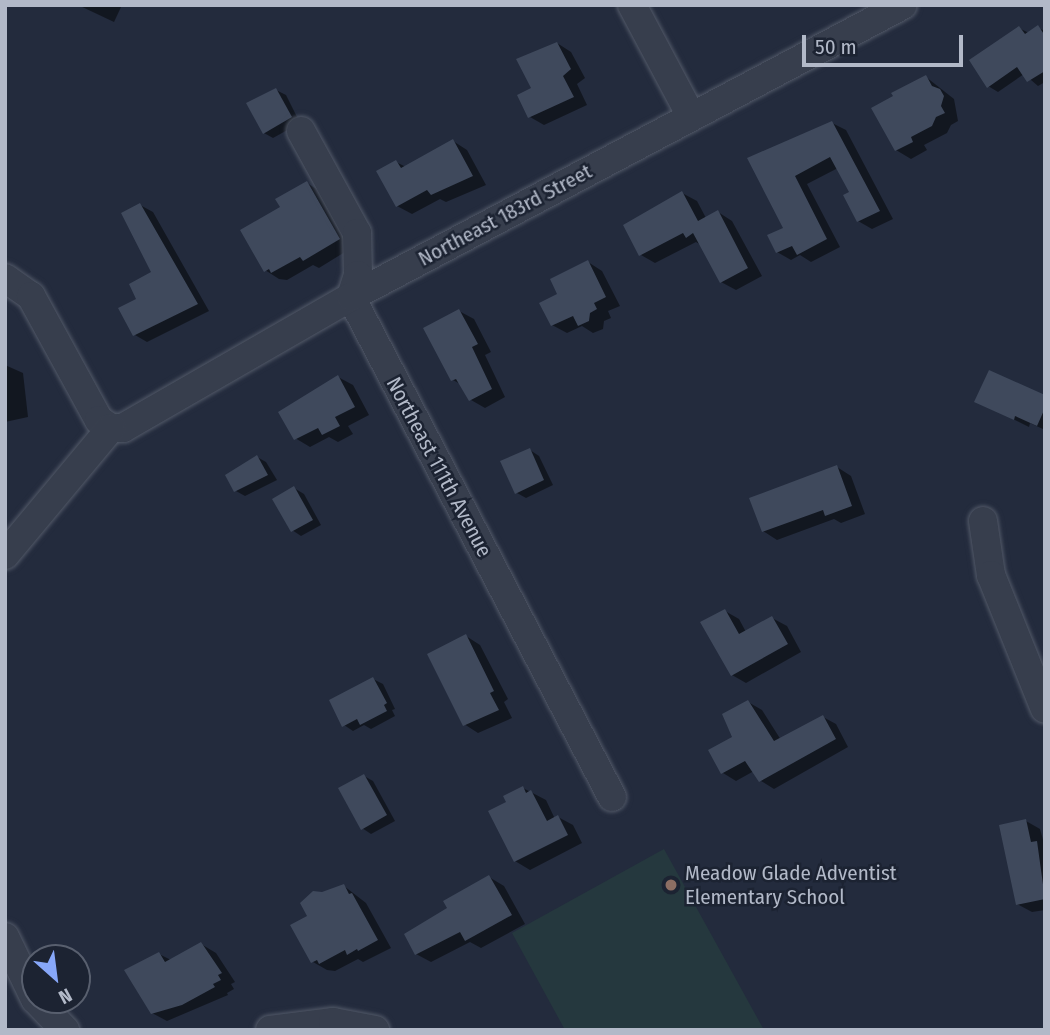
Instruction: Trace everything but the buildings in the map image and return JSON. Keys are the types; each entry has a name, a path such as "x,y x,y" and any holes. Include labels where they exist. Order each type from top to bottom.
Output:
{"street":[{"path":"632,5 691,116"},
{"name":"Northeast 183rd Street","path":"111,428 124,428 351,297 903,5"},
{"path":"301,131 357,233 358,275 351,297"},
{"path":"5,278 31,296 99,419 111,428 5,555"},
{"name":"Northeast 111th Avenue","path":"351,297 612,797"},
{"path":"983,521 991,575 1045,709"},
{"path":"5,937 21,971"},
{"path":"49,1014 65,1030"},
{"path":"270,1030 293,1024 333,1022 375,1030"}],"shaded area":[{"path":"664,849 764,1030 565,1030 512,933"}],"place":[{"name":"Meadow Glade Adventist Elementary School","path":"671,885"}]}
